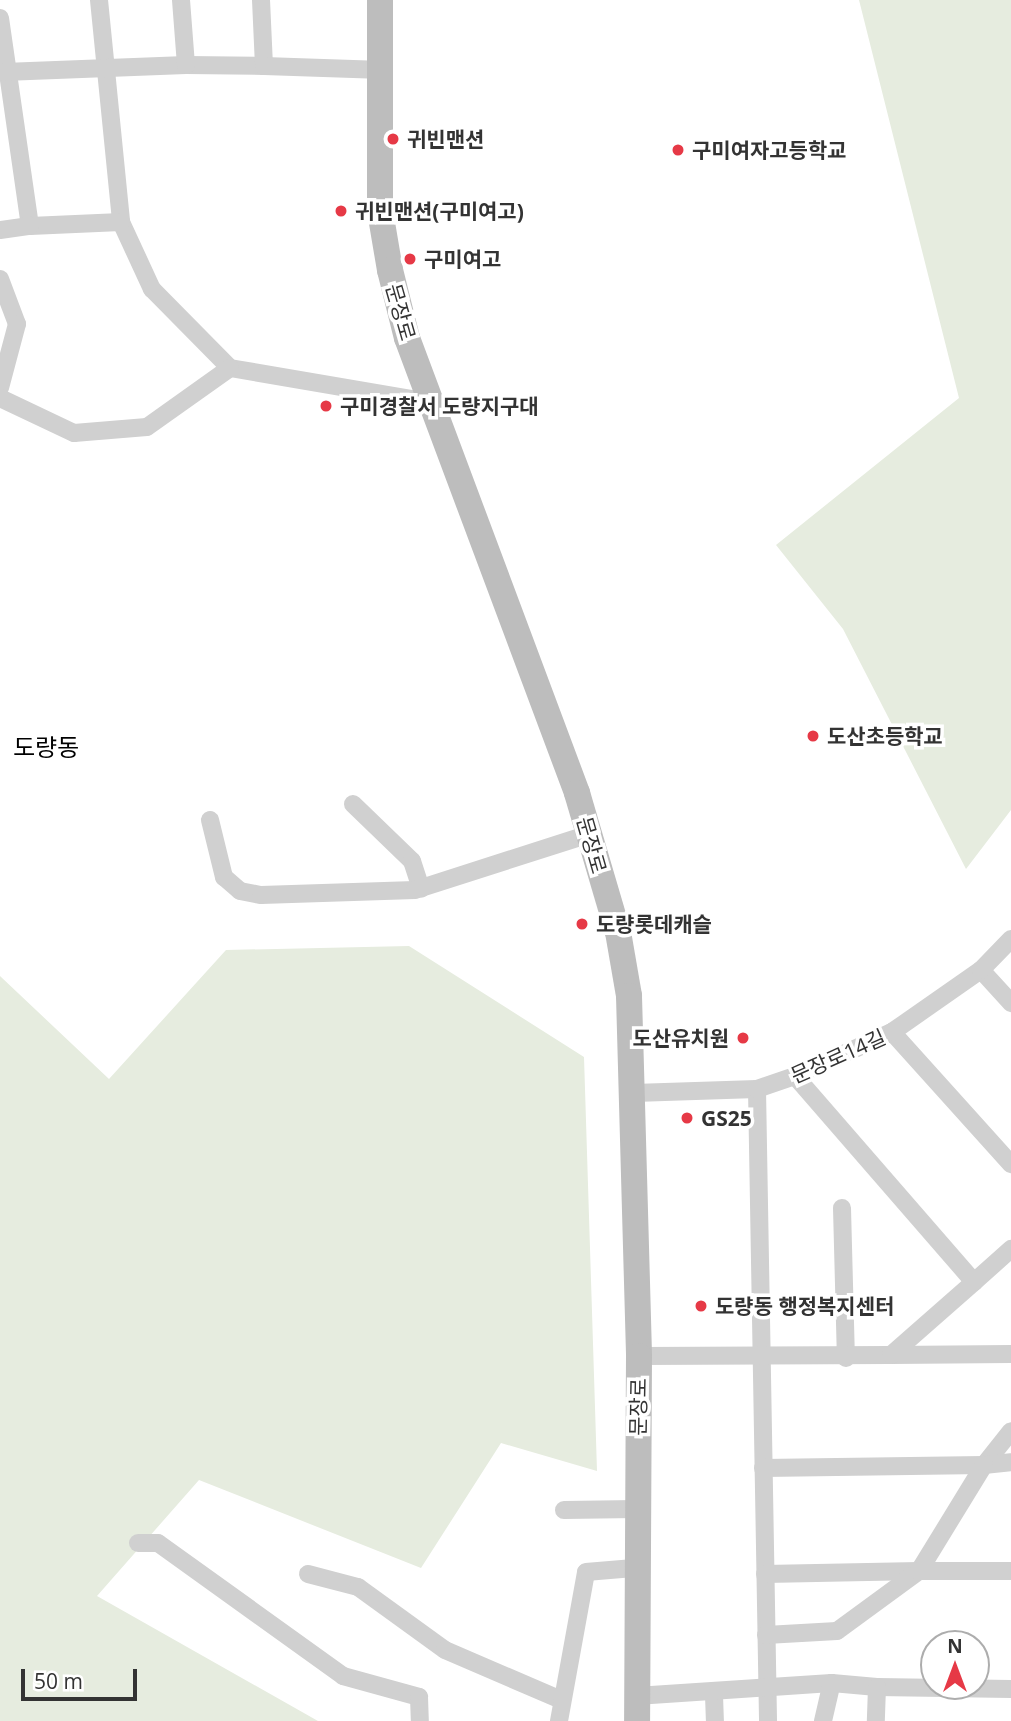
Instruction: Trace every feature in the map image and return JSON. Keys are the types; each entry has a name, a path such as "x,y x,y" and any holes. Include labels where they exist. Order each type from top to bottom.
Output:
{"street":[{"path":"99,0 121,222 152,289 230,368 434,403"},
{"path":"181,0 186,65"},
{"path":"261,0 264,66"},
{"name":"문장로","path":"380,0 383,70 380,211 407,338 434,403 589,834 629,996 634,1093 639,1356 634,1568 636,1709"},
{"path":"0,18 4,72 30,226"},
{"path":"4,72 106,65 383,70"},
{"path":"0,230 121,222"},
{"path":"0,279 17,324 0,387"},
{"path":"0,398 74,433 147,427 230,368"},
{"path":"353,804 412,861 421,889"},
{"path":"210,820 218,868 240,891 383,896 421,889 589,834"},
{"name":"문장로14길","path":"634,1093 757,1089 795,1076 892,1032 981,970 1011,939"},
{"path":"981,970 1011,1003"},
{"path":"892,1032 1011,1164"},
{"path":"795,1076 974,1282"},
{"path":"757,1089 768,1721"},
{"path":"842,1208 846,1358"},
{"path":"891,1354 1011,1249"},
{"path":"639,1356 762,1355 846,1358 891,1354 1011,1354"},
{"path":"766,1635 837,1631 919,1571 984,1465 1011,1431"},
{"path":"763,1468 984,1465 1011,1462"},
{"path":"564,1510 636,1510"},
{"path":"138,1543 158,1543 343,1676 419,1697 420,1721"},
{"path":"559,1721 586,1572 634,1568"},
{"path":"765,1574 1011,1572"},
{"path":"308,1574 358,1587 445,1650 561,1700"},
{"path":"636,1709 714,1695 832,1683 877,1687 1011,1689"},
{"path":"823,1721 832,1683"},
{"path":"876,1721 877,1687"},
{"path":"714,1695 715,1721"}],"shaded area":[{"path":"859,0 1011,0 1011,810 966,869 843,629 776,545 959,398"},
{"path":"409,946 584,1057 597,1471 501,1443 421,1568 199,1480 97,1596 318,1721 0,1721 0,976 109,1079 226,950"}],"place":[{"name":"귀빈맨션","path":"393,139"},
{"name":"구미여자고등학교","path":"678,150"},
{"name":"귀빈맨션(구미여고)","path":"341,211"},
{"name":"구미여고","path":"410,259"},
{"name":"구미경찰서 도량지구대","path":"326,406"},
{"name":"도산초등학교","path":"813,736"},
{"name":"도량롯데캐슬","path":"582,924"},
{"name":"도산유치원","path":"743,1038"},
{"name":"GS25","path":"687,1118"},
{"name":"도량동 행정복지센터","path":"701,1306"}],"district":[{"name":"도량동","path":"46,747"}]}
